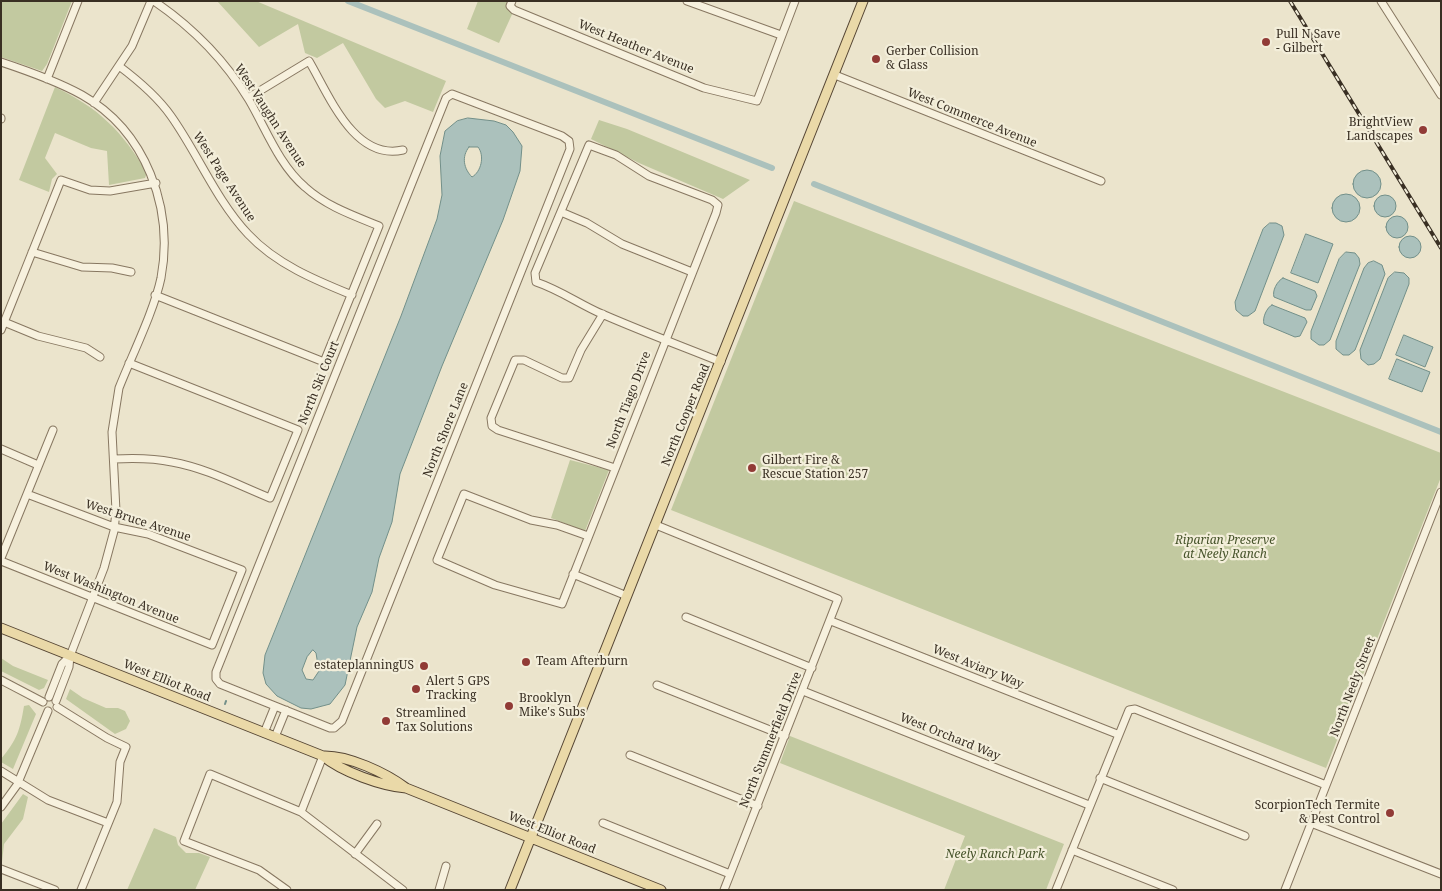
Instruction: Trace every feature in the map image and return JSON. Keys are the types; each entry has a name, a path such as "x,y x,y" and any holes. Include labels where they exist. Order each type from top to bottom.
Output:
{"main road":[{"name":"North Cooper Road","path":"510,890 532,839 863,1"},
{"name":"West Elliot Road","path":"1,628 323,756 336,755 392,778 406,788 661,890"}],"street":[{"path":"47,79 78,1"},
{"path":"94,103 132,46 152,1"},
{"name":"West Vaughn Avenue","path":"152,1 203,40 248,98 280,156 302,185 321,200 379,226 352,295"},
{"path":"687,1 782,35 795,1"},
{"path":"1381,1 1441,95"},
{"name":"West Heather Avenue","path":"511,3 514,10 704,88 756,101 782,35"},
{"path":"248,98 309,61 349,129 363,140 379,148 392,152 403,150"},
{"path":"1,62 47,79 94,103 127,134 156,183 165,234 160,279 115,406 112,432 116,511 104,568 70,656 69,667 57,704 54,710 48,711"},
{"name":"West Page Avenue","path":"119,66 153,94 171,116 230,212 248,234 275,257 302,274 352,295"},
{"name":"West Commerce Avenue","path":"835,75 1102,181"},
{"name":"North Ski Court","path":"275,706 220,684 216,679 216,672 446,98 452,94 456,95 508,115"},
{"name":"North Shore Lane","path":"275,706 330,728 334,728 342,721 569,154 570,145 566,138 508,115"},
{"name":"North Tiago Drive","path":"561,212 589,145 616,155 649,176 712,200 718,205 562,604 495,585 437,560 464,494 531,520 558,525 588,536"},
{"path":"1,330 61,180 90,190 110,192 156,183"},
{"path":"692,272 631,248 587,223 561,212 535,273 536,282 561,291 602,314 721,362"},
{"path":"32,252 82,267 112,268 130,272"},
{"path":"155,295 324,362 352,295"},
{"path":"602,314 581,350 568,378 562,378 524,360 515,360 491,418 492,426 498,430 615,468"},
{"path":"4,322 38,336 86,348 100,357"},
{"path":"114,458 147,458 196,468 270,498 298,430 129,363"},
{"path":"1,560 53,430"},
{"path":"1,449 38,465"},
{"name":"North Neely Street","path":"1285,890 1441,492"},
{"name":"West Bruce Avenue","path":"27,494 114,527 148,534 242,570 212,645"},
{"name":"North Summerfield Drive","path":"656,525 838,599 831,621 724,890"},
{"name":"West Washington Avenue","path":"1,560 212,645"},
{"path":"573,574 627,596"},
{"path":"686,617 812,668"},
{"name":"West Aviary Way","path":"831,621 1118,734"},
{"path":"48,711 43,706 62,664 70,656"},
{"path":"1,680 57,704 107,738 126,747 120,762 117,802 81,890"},
{"path":"657,685 785,736"},
{"name":"West Orchard Way","path":"803,691 1090,805"},
{"path":"264,733 275,706"},
{"path":"1056,890 1129,710 1135,709 1326,785"},
{"path":"275,737 286,710"},
{"path":"1,807 18,782 48,711"},
{"path":"630,755 758,806"},
{"path":"301,812 323,756"},
{"path":"1,771 48,800 108,823"},
{"path":"287,890 259,870 184,841 210,774 301,812 403,890"},
{"path":"1100,778 1245,836"},
{"path":"603,823 730,874"},
{"path":"1311,823 1441,874"},
{"path":"355,854 377,824"},
{"path":"1072,850 1173,890"},
{"path":"439,890 446,866"},
{"path":"1,869 55,890"}],"green space":[{"path":"1,1 72,1 47,64 42,71 1,57"},
{"path":"217,1 256,1 446,81 433,112 405,101 385,108 376,99 343,43 317,58 305,53 298,24 259,47"},
{"path":"478,1 512,1 514,10 499,43 467,29"},
{"path":"55,87 97,112 119,133 147,173 145,178 109,185 107,151 91,148 55,133 45,158 57,174 52,179 49,192 19,180"},
{"path":"599,120 627,129 750,180 723,199 639,163 591,139"},
{"name":"Riparian Preserve at Neely Ranch","path":"794,201 1441,453 1441,477 1326,768 671,510"},
{"path":"570,460 609,470 585,531 551,518"},
{"path":"1,658 13,666 48,680 44,688 39,690 1,671"},
{"path":"70,689 83,698 106,708 118,708 125,711 130,721 126,729 115,734 66,699"},
{"path":"29,705 36,714 13,769 1,762 1,759 17,734 24,706"},
{"name":"Neely Ranch Park","path":"790,736 1064,844 1046,890 944,890 965,836 780,763"},
{"path":"23,794 28,797 23,819 4,844 2,862 1,824"},
{"path":"154,828 176,837 178,845 186,853 199,853 210,857 195,890 127,890"}],"water":[{"path":"468,118 494,121 506,125 522,146 520,171 503,220 442,366 400,474 392,522 379,558 372,592 357,627 345,685 330,704 311,709 301,708 277,696 266,684 263,673 265,655 401,316 437,219 442,195 440,156 445,131 457,121","holes":["469,147 478,147 482,159 480,168 472,177 464,163","313,650 316,653 319,671 313,680 306,679 302,670 307,657"]},
{"path":"1367,170 1377,174 1381,184 1377,194 1367,198 1357,194 1353,184 1357,174"},
{"path":"1346,194 1356,198 1360,208 1356,218 1346,222 1336,218 1332,208 1336,198"},
{"path":"1385,195 1395,202 1396,206 1389,216 1385,217 1375,210 1374,206 1381,196"},
{"path":"1397,216 1407,223 1408,227 1401,237 1397,238 1387,231 1386,227 1393,217"},
{"path":"1270,223 1282,226 1284,235 1255,311 1248,316 1243,316 1236,310 1235,302 1263,229"},
{"path":"1306,234 1333,244 1318,283 1291,273"},
{"path":"1410,236 1420,243 1421,247 1414,257 1410,258 1400,251 1399,247 1406,237"},
{"path":"1346,252 1355,253 1359,258 1360,264 1330,340 1324,345 1319,345 1311,339 1311,331 1339,259"},
{"path":"1374,261 1382,265 1385,274 1355,350 1349,355 1343,355 1336,349 1336,341 1364,268 1368,263"},
{"path":"1395,272 1404,273 1409,278 1409,284 1380,359 1374,364 1368,365 1361,359 1360,350 1388,278"},
{"path":"1283,278 1315,291 1317,296 1311,310 1306,310 1274,297 1276,286"},
{"path":"1272,305 1305,318 1307,322 1300,336 1295,337 1264,324 1265,313"},
{"path":"1404,335 1433,347 1425,367 1396,355"},
{"path":"1397,359 1430,372 1422,392 1389,379"}],"waterway":[{"path":"348,1 772,168"},
{"path":"814,184 1441,432"}],"railway":[{"path":"1290,1 1441,248"}],"place":[{"name":"Pull N Save - Gilbert","path":"1266,42"},
{"name":"Gerber Collision & Glass","path":"876,59"},
{"name":"BrightView Landscapes","path":"1423,130"},
{"name":"Gilbert Fire & Rescue Station 257","path":"752,468"},
{"name":"Team Afterburn","path":"526,662"},
{"name":"estateplanningUS","path":"424,666"},
{"name":"Alert 5 GPS Tracking","path":"416,689"},
{"name":"Brooklyn Mike's Subs","path":"509,706"},
{"name":"Streamlined Tax Solutions","path":"386,721"},
{"name":"ScorpionTech Termite & Pest Control","path":"1390,813"}]}
